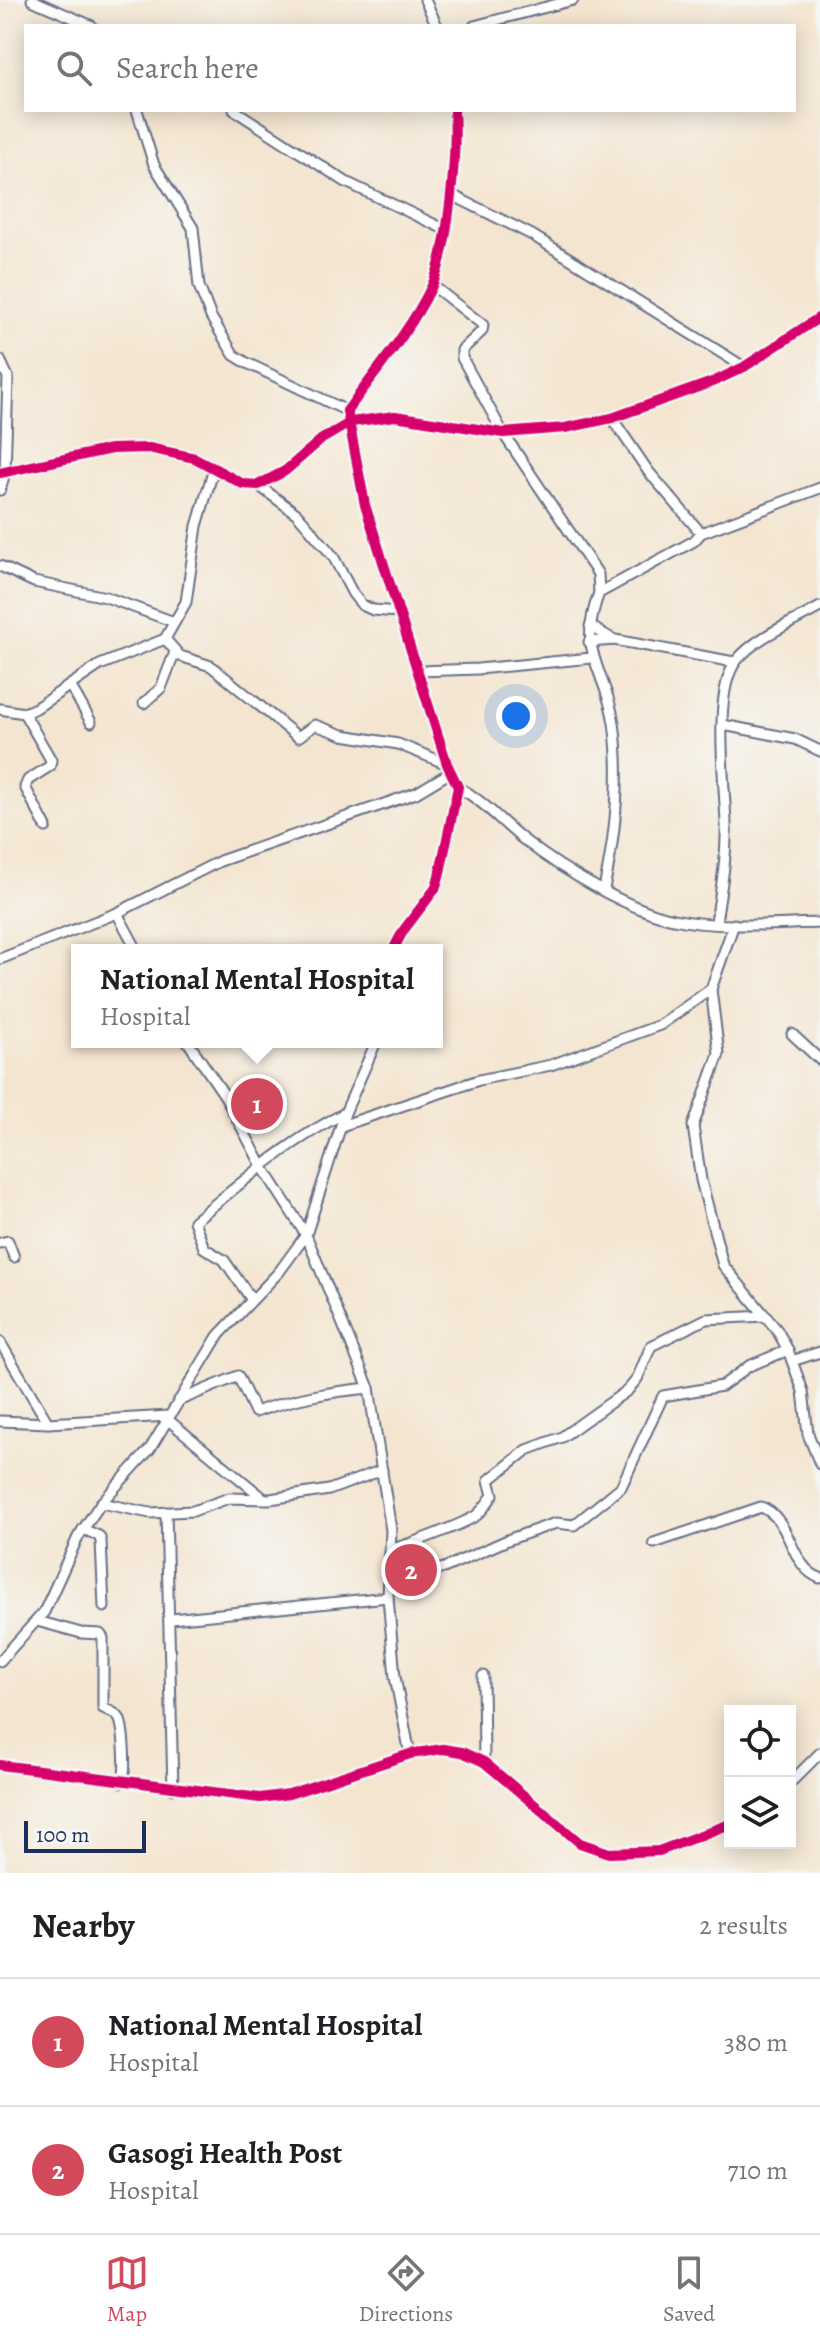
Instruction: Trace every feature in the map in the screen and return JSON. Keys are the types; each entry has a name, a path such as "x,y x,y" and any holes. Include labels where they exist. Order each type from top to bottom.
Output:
{"street":[{"path":"32,0 87,24"},
{"path":"425,0 436,24"},
{"path":"482,24 573,0"},
{"path":"138,112 158,175 193,228 199,286 220,336 234,355 347,411 351,422 365,505 449,768 458,787 451,832 435,889 396,944"},
{"path":"237,112 346,182 444,229"},
{"path":"347,411 432,285 457,143 454,112"},
{"path":"450,194 532,235 744,367"},
{"path":"432,285 483,325 482,331 462,350 462,358 503,433 598,574 599,593 589,642 615,725 614,840 604,889"},
{"path":"2,473 111,449 149,448 195,458 243,484 258,485 285,471 322,439 351,422 415,417 503,433 565,428 612,418 696,390 744,367 820,317"},
{"path":"0,360 8,377 0,490"},
{"path":"612,418 648,471 701,533"},
{"path":"0,709 24,713 117,656 165,639 186,602 197,526 214,468"},
{"path":"258,485 297,514 333,556 362,605 373,610 398,612"},
{"path":"599,593 694,541 701,533 820,488"},
{"path":"0,566 34,582 106,597 174,622"},
{"path":"716,922 725,863 723,725 734,662 750,647 820,607"},
{"path":"590,626 615,640"},
{"path":"165,639 175,652 211,666 298,737 310,727 321,726 343,735 398,744 449,768"},
{"path":"589,642 615,640 734,662"},
{"path":"144,703 161,688 175,652"},
{"path":"418,671 478,669 592,658"},
{"path":"70,685 91,722"},
{"path":"24,713 51,760 50,766 28,780 25,787 46,827"},
{"path":"723,725 795,739 820,751"},
{"path":"0,959 117,913 220,861 416,793 449,768"},
{"path":"458,787 479,798 523,840 577,877 654,914 690,922 820,923"},
{"path":"117,913 134,944"},
{"path":"734,924 711,989 719,1054 693,1126 701,1180 723,1265 766,1316 788,1350 803,1391 808,1434 820,1464"},
{"path":"341,1126 479,1080 551,1065 591,1048 639,1035 679,1013 711,989"},
{"path":"792,1034 820,1060"},
{"path":"192,1048 225,1096 262,1166 306,1235 369,1388 391,1549 388,1597 398,1709 410,1754"},
{"path":"3,1656 37,1621 83,1529 101,1503 150,1449 218,1336 306,1235 345,1113 373,1048"},
{"path":"252,1300 224,1260 204,1248 194,1221 234,1186 294,1142 345,1113"},
{"path":"0,1243 8,1241 14,1257"},
{"path":"391,1549 414,1543 429,1533 481,1512 493,1495 489,1480 527,1450 562,1437 628,1390 637,1379 651,1346 706,1319 766,1316"},
{"path":"0,1342 48,1423"},
{"path":"390,1581 444,1568 556,1523 574,1525 621,1487 663,1396 722,1386 749,1366 788,1350"},
{"path":"792,1361 820,1352"},
{"path":"178,1401 238,1376 255,1412 307,1394 319,1397 369,1388"},
{"path":"0,1421 48,1423 168,1418 262,1497"},
{"path":"101,1503 150,1513 204,1509 229,1498 270,1499 329,1490 382,1470"},
{"path":"654,1543 761,1507 776,1517 801,1562 820,1578"},
{"path":"166,1512 173,1789"},
{"path":"83,1529 99,1536 101,1541 104,1607"},
{"path":"171,1619 388,1597"},
{"path":"37,1621 70,1631 100,1634 103,1638 103,1708 115,1713 120,1720 126,1772 122,1782"},
{"path":"483,1676 484,1762"},
{"path":"0,1765 260,1798 289,1794 410,1754 443,1749 462,1752 484,1762 580,1843 609,1853 659,1851 724,1826"},
{"path":"796,1777 820,1753"}],"cycle path":[{"path":"396,944 435,889 458,787 447,764 365,505 347,411 392,351 431,288 443,250 450,200 454,112"},
{"path":"0,473 111,449 149,448 195,458 243,484 258,485 285,471 322,439 351,422 395,416 503,433 565,428 612,418 715,381 744,367 820,317"},
{"path":"0,1765 260,1798 289,1794 410,1754 443,1749 462,1752 484,1762 580,1843 609,1853 659,1851 724,1826"}],"place":[{"name":"National Mental Hospital","path":"257,1104"},
{"name":"Gasogi Health Post","path":"411,1570"}]}
